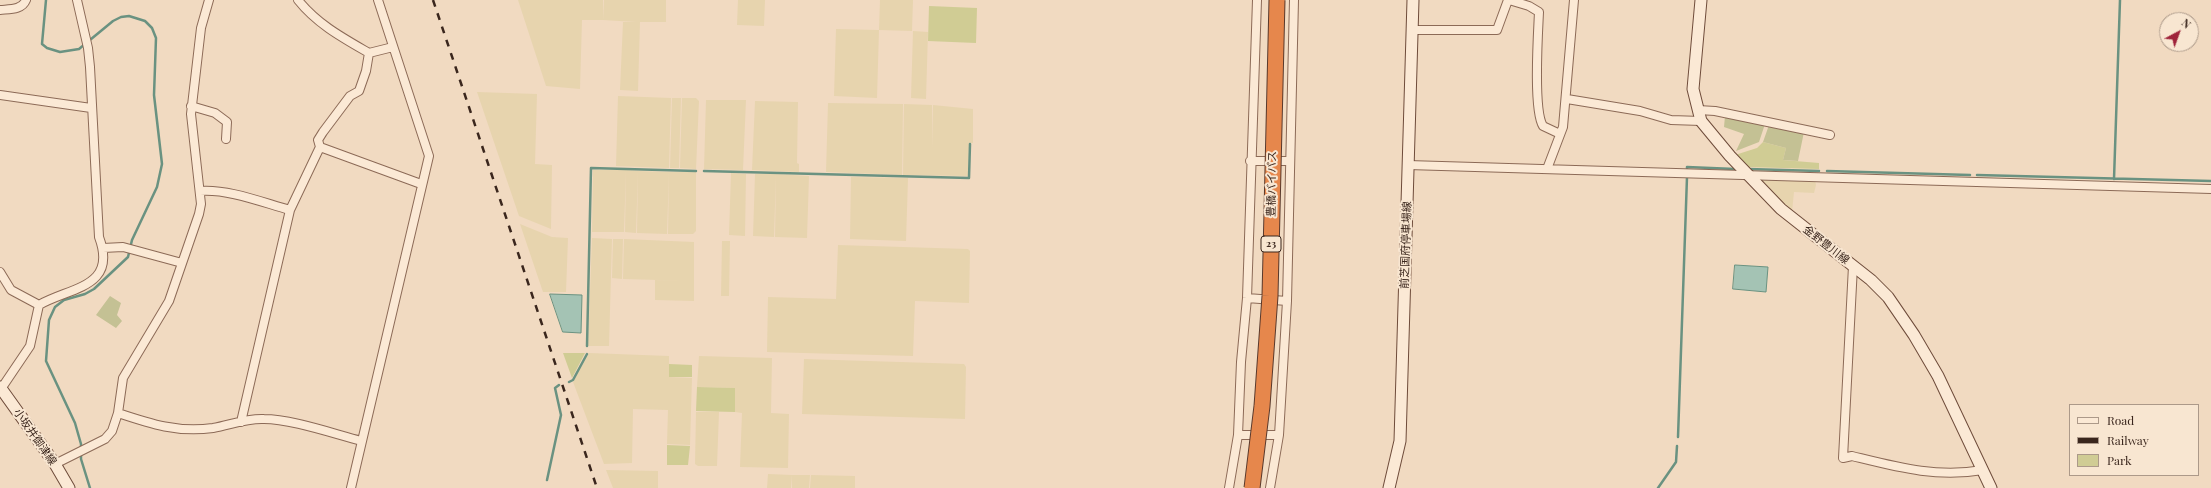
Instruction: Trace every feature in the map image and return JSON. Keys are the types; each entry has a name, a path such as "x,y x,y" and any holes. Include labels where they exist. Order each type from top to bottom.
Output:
{"highway":[{"name":"豊橋バイパス","path":"1252,488 1262,406 1270,296 1278,0"},
{"name":"豊橋バイパス","path":"1257,488 1267,408 1275,296 1284,0"}],"main road":[{"name":"前芝国府停車場線","path":"1388,488 1400,441 1413,0"},
{"name":"金野豊川線","path":"1702,0 1693,89 1700,116 1746,174 1781,209 1871,280 1888,297 1914,335 1938,376 1991,488"},
{"name":"小坂井御津線","path":"0,388 55,464 69,488"}],"street":[{"path":"0,10 19,8 23,6 26,0"},
{"path":"0,388 30,346 39,305 52,298 88,285 100,272 103,248 99,237 88,48 77,0"},
{"path":"55,464 105,439 112,431 118,413 123,378 169,300 199,214 200,191 193,146 192,106 201,28 209,0"},
{"path":"298,0 306,11 329,29 368,53 393,47"},
{"path":"351,488 421,184 429,156 378,0"},
{"path":"1229,488 1238,435 1240,362 1247,298 1250,161 1257,0"},
{"path":"1270,488 1279,435 1287,301 1294,0"},
{"path":"1412,30 1497,30 1508,0 1529,6 1539,12 1536,63 1539,117 1543,126 1560,134"},
{"path":"1547,169 1560,134 1567,99 1568,62 1574,0"},
{"path":"241,422 290,210 320,147 318,140 322,132 350,96 359,90 366,71 368,53"},
{"path":"0,95 91,108"},
{"path":"1567,99 1640,111 1671,120 1731,114 1830,135"},
{"path":"192,106 215,113 228,122 226,140"},
{"path":"320,147 421,184"},
{"path":"1250,161 1290,161"},
{"path":"1408,164 2211,188"},
{"path":"200,191 210,190 240,196 290,210"},
{"path":"103,248 123,247 182,263"},
{"path":"1853,266 1843,458 1852,456 1910,469 1943,474 1958,474 1983,470"},
{"path":"0,272 11,290 39,305"},
{"path":"1247,298 1287,301"},
{"path":"118,413 166,428 188,430 212,428 254,419 275,419 362,441"},
{"path":"1238,435 1279,435"}],"shaded area":[{"path":"518,0 603,0 603,20 582,20 580,89 546,86"},
{"path":"604,0 666,0 666,22 640,22 638,91 620,90 623,22 636,22 603,20"},
{"path":"738,0 765,0 764,26 737,25"},
{"path":"880,0 913,0 912,31 879,30"},
{"path":"836,29 879,30 877,98 834,96"},
{"path":"913,31 928,32 926,99 911,98"},
{"path":"477,92 537,94 535,164 552,165 551,229 519,216"},
{"path":"618,96 671,98 669,168 616,166"},
{"path":"672,98 681,98 679,168 670,168"},
{"path":"682,98 696,98 699,101 696,169 680,168"},
{"path":"706,100 746,100 743,170 704,169"},
{"path":"755,101 798,102 797,163 799,164 799,172 752,170"},
{"path":"828,103 903,104 902,175 826,172"},
{"path":"904,104 932,105 932,149 933,105 973,109 973,143 969,143 968,176 903,175"},
{"path":"1725,116 1765,124 1759,142 1736,151 1744,134 1724,127"},
{"path":"1769,125 1804,132 1798,161 1783,160 1786,148 1763,142"},
{"path":"593,170 626,170 624,232 592,232"},
{"path":"626,170 638,171 636,233 625,232"},
{"path":"638,171 669,172 667,234 637,233"},
{"path":"669,172 696,172 696,231 693,234 668,234"},
{"path":"731,173 746,174 745,236 729,235"},
{"path":"755,174 776,174 774,237 753,236"},
{"path":"776,174 809,176 807,238 775,237"},
{"path":"851,177 908,178 906,241 850,239"},
{"path":"1757,179 1815,180 1816,185 1814,193 1794,192 1792,212"},
{"path":"520,224 552,237 568,238 566,292 543,292"},
{"path":"592,238 612,239 609,346 588,346"},
{"path":"613,239 623,239 622,279 612,278"},
{"path":"624,239 694,242 694,281 623,279"},
{"path":"722,241 730,241 729,296 721,296"},
{"path":"838,245 968,249 970,251 969,303 915,301 913,356 767,352 768,297 836,299"},
{"path":"1735,265 1768,267 1766,292 1733,289"},
{"path":"655,280 694,281 694,301 655,300"},
{"path":"550,294 582,295 581,333 563,332"},
{"path":"110,296 121,303 117,315 122,321 116,328 96,315"},
{"path":"589,353 669,356 669,377 692,378 690,445 667,444 668,410 633,409 632,463 604,464 573,382"},
{"path":"699,356 772,358 771,413 789,414 788,468 740,467 742,413 735,412 735,388 697,387"},
{"path":"804,359 964,364 966,367 965,419 802,414"},
{"path":"696,412 719,412 717,466 698,466 695,464"},
{"path":"606,470 658,471 658,488 613,488"},
{"path":"768,474 792,475 791,488 767,488"},
{"path":"792,475 810,475 809,488 792,488"},
{"path":"811,475 855,476 855,488 810,488"}],"green space":[{"path":"929,6 977,8 976,43 928,41"},
{"path":"1763,142 1786,148 1783,160 1819,163 1819,169 1746,167 1735,155 1757,148"},
{"path":"563,353 585,353 572,378"},
{"path":"669,364 692,365 692,377 669,377"},
{"path":"697,387 735,388 735,412 696,411"},
{"path":"667,445 690,446 688,465 667,465"}],"waterway":[{"path":"46,0 42,44 47,48 60,52 79,49 113,21 121,17 129,16 145,21 152,28 156,38 154,95 162,164 157,187 132,240 128,257 94,289 85,294 64,300 55,307 49,320 46,361 75,423 81,444 81,459 90,488"},
{"path":"2114,179 2120,0"},
{"path":"704,171 969,178 970,144"},
{"path":"1687,169 1687,167 1735,169"},
{"path":"587,346 591,168 696,171"},
{"path":"1748,169 1819,171"},
{"path":"1827,171 1970,175"},
{"path":"1977,175 2211,181"},
{"path":"1678,437 1687,177"},
{"path":"569,382 573,380 587,354"},
{"path":"547,480 561,415 555,388 559,385"},
{"path":"1658,488 1676,462 1677,446"}],"railway":[{"path":"433,0 597,488"}]}
